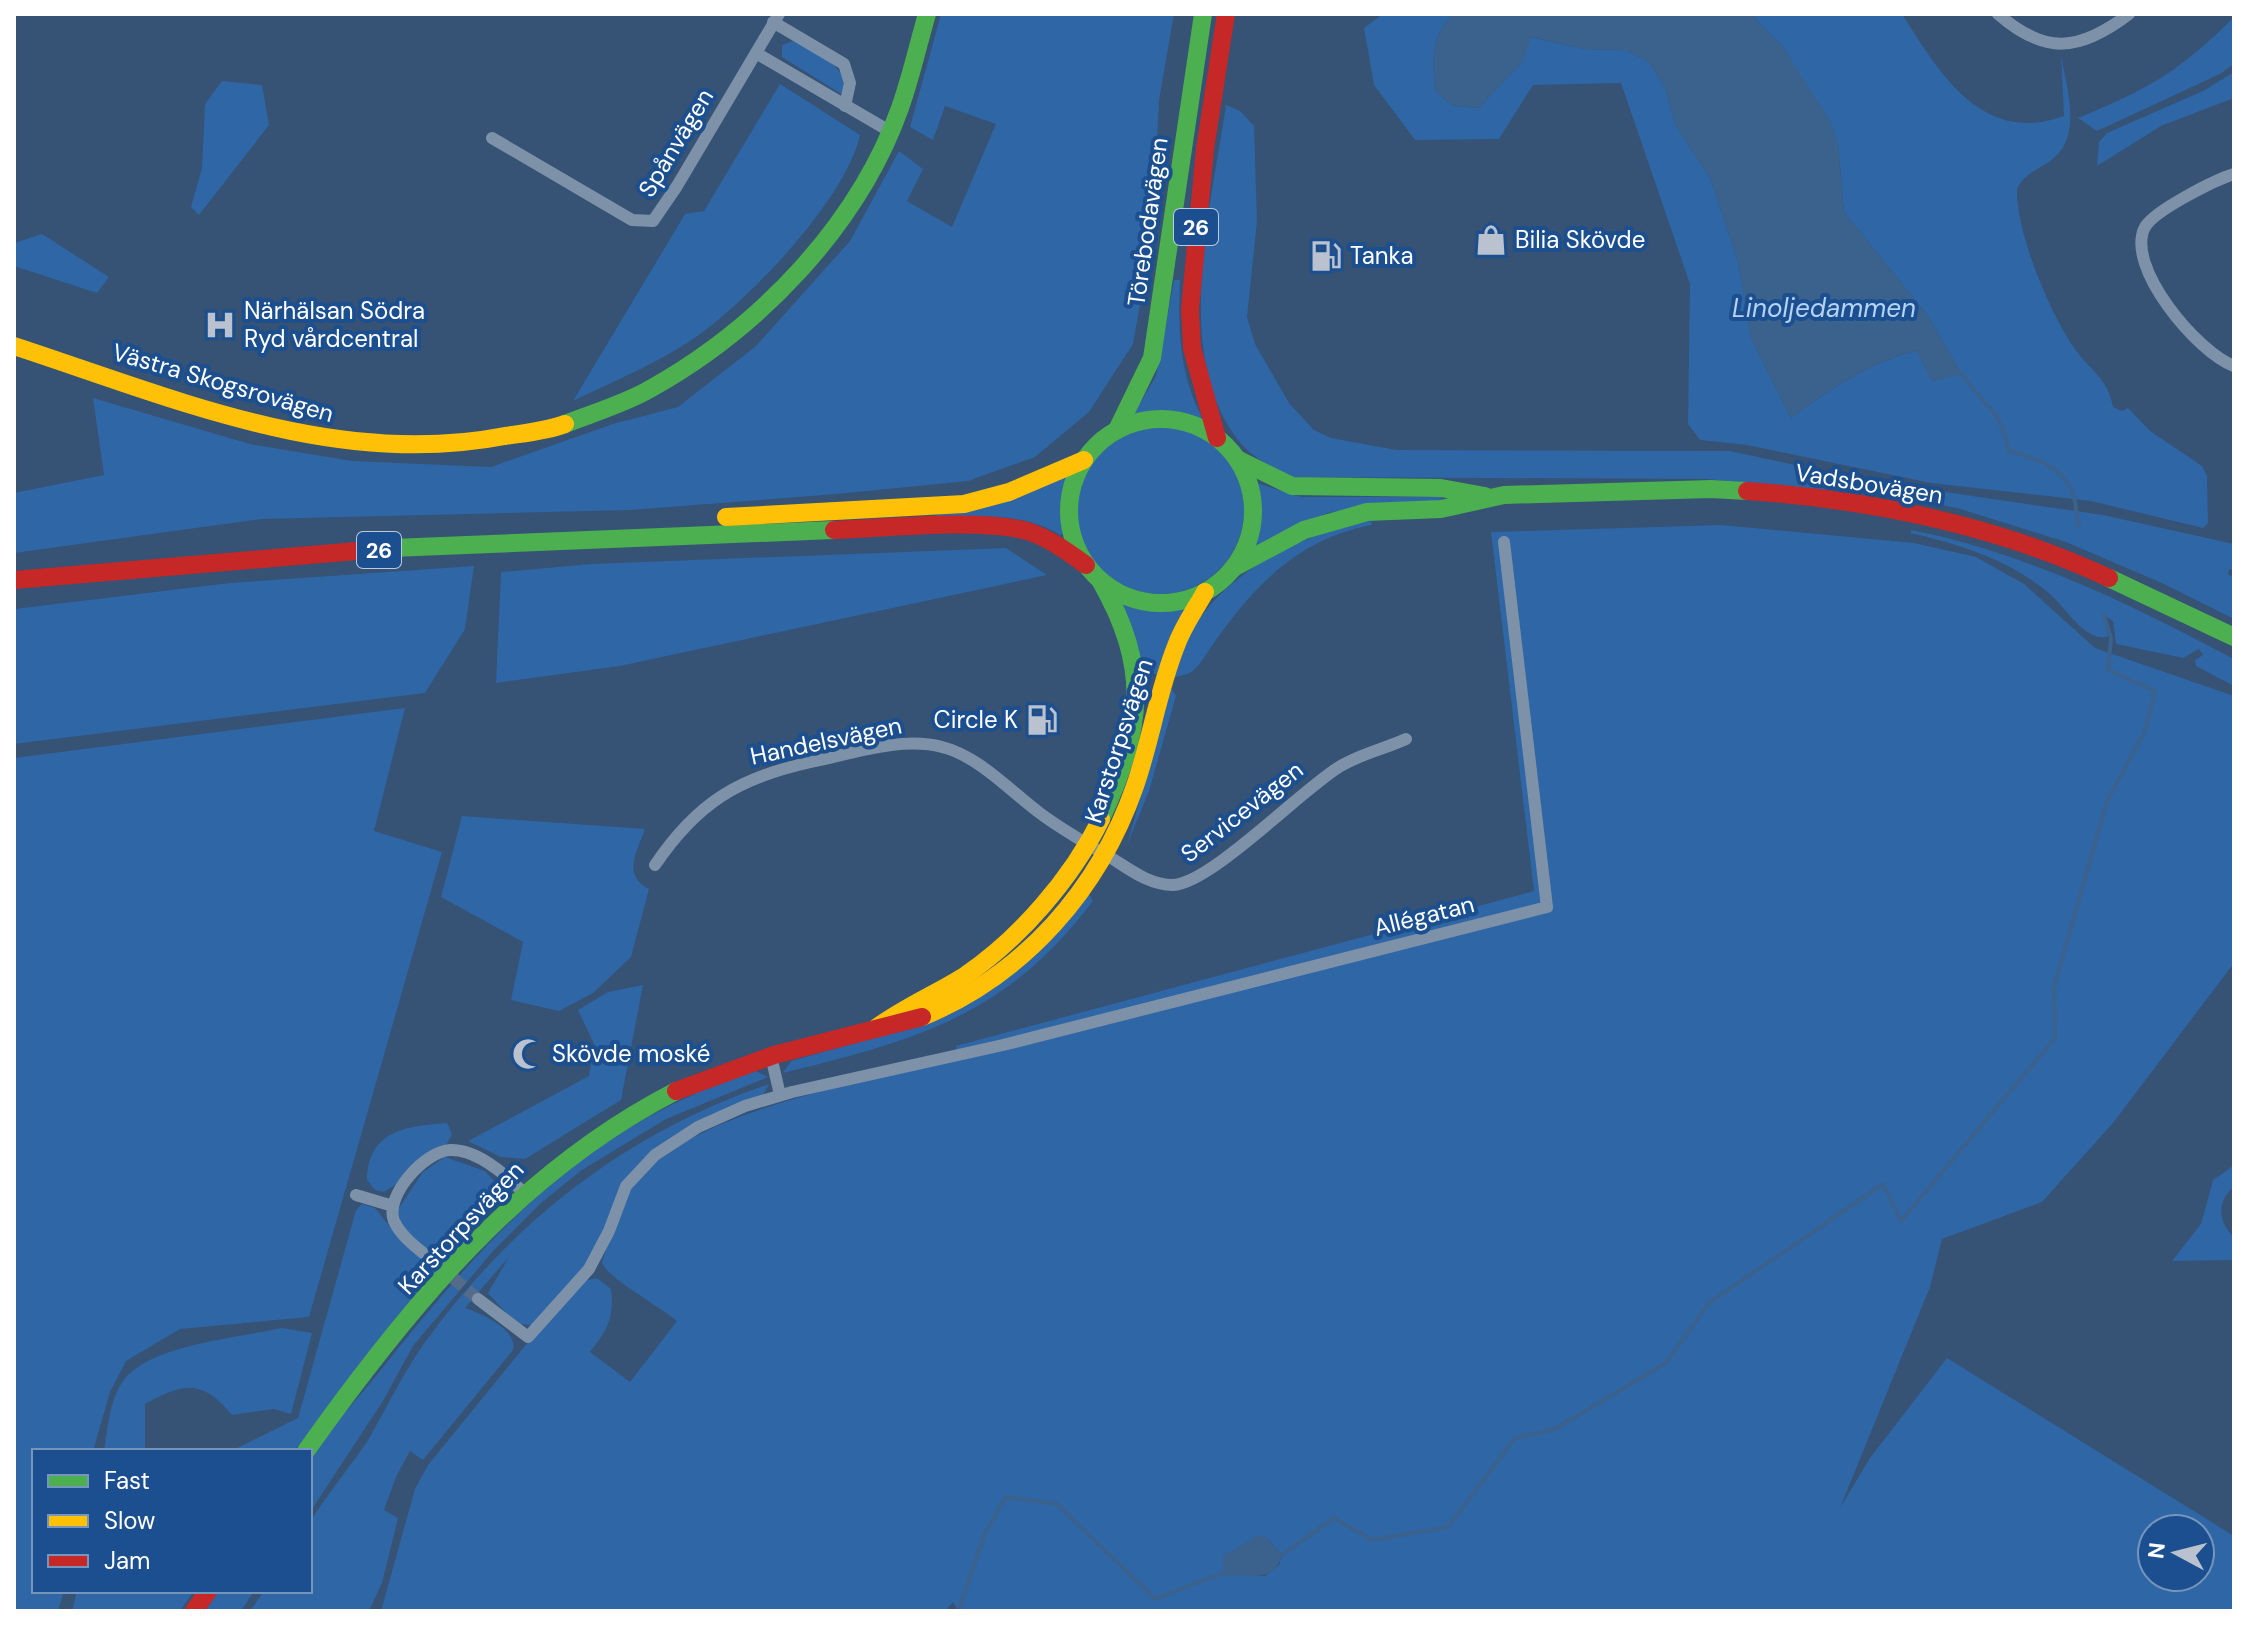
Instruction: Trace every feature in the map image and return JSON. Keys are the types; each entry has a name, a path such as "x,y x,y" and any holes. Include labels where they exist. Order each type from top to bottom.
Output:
{"main road":[{"name":"Västra Skogsrovägen","path":"14,346 256,423 324,439 366,444 439,445 521,435 587,416 641,393 720,346 769,305 841,224 891,132 916,61 927,14"},
{"name":"Törebodavägen","path":"1117,430 1152,358 1203,14"},
{"name":"Törebodavägen","path":"1217,438 1192,348 1190,310 1205,149 1226,14"},
{"name":"26","path":"14,565 247,543 964,504 1009,492 1084,460 1117,430 1142,421 1168,419 1194,425 1217,438 1237,459 1248,480 1253,514 1249,537 1233,568 1205,592 1179,601 1151,603 1124,595 1100,580 1086,565 1040,533 1013,526 733,531 422,547 237,558 14,580"},
{"name":"Vadsbovägen","path":"1237,459 1292,486 1441,488 1492,497"},
{"name":"26","path":"1084,460 1071,489 1069,521 1086,565"},
{"name":"Vadsbovägen","path":"1233,568 1304,530 1337,518 1367,512 1441,509 1492,497 1711,489 1819,497 1929,515 2079,564 2229,636"},
{"name":"Karstorpsvägen","path":"876,1028 893,1014 950,985 1004,946 1056,891 1087,843 1117,782 1136,701 1131,645 1116,607 1100,580"},
{"name":"Karstorpsvägen","path":"308,1449 413,1312 523,1192 574,1152 626,1118 692,1084 771,1056 876,1028 901,1027 936,1012 989,983 1029,951 1085,887 1105,854 1129,803 1175,647 1205,592"},
{"path":"194,1611 207,1593"}],"street":[{"path":"1998,14 2031,39 2054,45 2083,40 2129,14"},
{"name":"Spånvägen","path":"492,138 632,220 653,221 776,18 844,64 850,83 845,106"},
{"path":"756,53 891,132"},
{"path":"2234,174 2152,218 2141,240 2141,254 2161,294 2188,332 2211,354 2234,366"},
{"name":"Allégatan","path":"780,1095 954,1055 1547,907 1504,542"},
{"name":"Servicevägen","path":"1105,854 1151,882 1187,883 1223,861 1280,810 1342,765 1406,739"},
{"name":"Handelsvägen","path":"655,865 668,846 704,810 727,790 751,777 887,747 922,743 961,753 1043,816 1105,854"},
{"path":"478,1299 528,1337 589,1269 626,1186 655,1155 698,1127 745,1106 780,1095 771,1056"},
{"path":"438,1265 400,1231 395,1222 393,1206 399,1191 421,1165 444,1150 461,1151 485,1161 523,1192"},
{"path":"356,1195 393,1206"}],"shaded area":[{"path":"941,14 1174,14 1159,100 1152,237 1133,344 1089,412 1035,457 968,481 837,494 630,510 262,519 14,553 14,493 104,475 93,398 250,444 352,461 491,467 613,424 678,407 756,346 850,241 899,151 923,169 907,201 952,227 996,124 945,106 933,140 910,127"},
{"path":"1383,14 1453,14 1436,41 1434,60 1436,92 1453,106 1479,108 1522,61 1531,37 1584,49 1625,50 1649,62 1666,90 1675,124 1711,180 1738,261 1751,338 1791,418 1851,378 1901,355 1917,351 1932,381 1961,373 1928,316 1844,212 1838,145 1783,47 1757,21 1755,14 1902,14 1932,59 1967,99 1987,113 2010,121 2035,123 2064,116 2061,55 2070,108 2068,135 2055,157 2029,175 2017,189 2028,248 2044,292 2064,331 2102,380 2113,407 2122,411 2128,408 2150,431 2202,466 2207,476 2208,523 2203,528 2091,501 1931,483 1747,445 1700,440 1688,424 1690,284 1621,83 1533,85 1499,139 1415,140 1374,85 1364,28"},
{"path":"2234,17 2234,64 2220,74 2097,131 2078,118 2125,98 2162,77 2197,51"},
{"path":"793,41 837,68 845,85 843,95 782,57 782,45"},
{"path":"2234,72 2234,98 2161,126 2097,166 2099,142 2107,133 2203,91"},
{"path":"222,81 262,85 269,125 199,215 191,207 202,168 205,104"},
{"path":"780,84 860,135 837,187 796,242 724,315 672,352 573,401 685,214 704,211"},
{"path":"1226,105 1240,111 1254,126 1257,221 1247,317 1255,344 1289,403 1314,430 1331,438 1396,450 1730,451 1870,481 2103,515 2234,544 2234,570 2229,569 2228,575 2233,576 2234,571 2234,619 2164,584 2066,542 1957,508 1893,496 1706,479 1291,477 1261,461 1245,448 1222,414 1208,373 1201,329 1201,283"},
{"path":"42,234 109,277 97,293 14,266 14,243"},
{"path":"1174,280 1180,280 1179,315 1184,367 1202,417 1199,422 1169,414 1138,416 1135,412 1156,376"},
{"path":"1160,426 1192,432 1219,451 1238,478 1244,510 1238,542 1219,569 1192,588 1160,594 1128,588 1101,569 1082,542 1076,510 1082,478 1101,451 1128,432"},
{"path":"1069,473 1063,502 1065,533 1060,535 1012,518 925,519"},
{"path":"1257,483 1301,497 1442,497 1441,501 1373,505 1327,513 1253,552 1250,548 1257,516 1254,486"},
{"path":"1371,521 1372,525 1316,544 1292,558 1251,596 1199,665 1190,673 1173,678 1194,628 1213,602 1252,568 1323,533"},
{"path":"1721,525 1914,543 1976,557 2024,584 2095,648 2234,696 2234,963 2113,1123 2042,1202 1942,1239 1930,1287 1840,1508 1870,1458 1947,1358 2197,1513 2136,1513 2136,1593 2216,1593 2216,1525 2234,1536 2234,1611 958,1611 953,1602 945,1611 381,1611 415,1489 428,1465 560,1303 583,1281 597,1278 611,1289 612,1308 608,1323 590,1352 630,1382 677,1321 623,1284 602,1262 628,1193 651,1165 686,1141 729,1121 778,1104 958,1059 956,1046 1534,891 1491,532","holes":["1254,1539 1268,1539 1282,1555 1279,1565 1265,1576 1223,1573 1223,1556"]},
{"path":"1911,530 2036,566 2157,619 2234,659 2234,686 2196,666 2195,660 2203,655 2199,649 2183,658 2116,644 2113,621 2104,615 2108,637 2100,637 2076,623 2051,595 2019,572 1985,555 1911,533"},
{"path":"1006,548 1047,575 620,666 496,683 501,572 591,564"},
{"path":"474,566 465,629 425,693 14,744 14,609 230,583"},
{"path":"1125,602 1152,608 1185,605 1189,608 1161,675 1141,672 1122,606"},
{"path":"1171,688 1176,696 1149,791 1127,845"},
{"path":"405,708 374,831 442,852 309,1317 180,1329 126,1361 110,1392 94,1449 32,1449 32,1593 63,1593 58,1611 14,1611 14,758"},
{"path":"462,816 645,829 634,870 641,884 649,889 631,957 593,993 559,1011 511,1000 523,942 441,897"},
{"path":"1089,894 1093,901 1060,940 1027,972 992,997 956,1018 917,1034 783,1073 791,1061 920,1025"},
{"path":"643,985 621,1100 525,1159 501,1157 468,1141 589,1076 594,1044 578,1010 608,992"},
{"path":"756,1071 768,1077 666,1119 582,1170 541,1203 494,1250 413,1346 383,1401 312,1509 312,1459 320,1445 457,1278 542,1193 588,1156 639,1123 694,1094"},
{"path":"769,1084 762,1097 726,1109 628,1176 591,1260 533,1325 516,1324 488,1293 509,1257 465,1308 504,1329 513,1342 513,1350 423,1460 410,1451 384,1510 398,1518 382,1583 369,1611 250,1611 263,1593 312,1593 313,1517 368,1440 423,1345 494,1260 533,1221 575,1187 667,1128"},
{"path":"447,1123 452,1134 447,1144 420,1158 392,1187 383,1192 375,1190 367,1180 369,1163 382,1141 404,1129"},
{"path":"445,1157 485,1171 500,1187 500,1196 296,1449 235,1449 298,1418 356,1210 362,1204 375,1208 399,1238 433,1268 425,1268 434,1270 442,1260 439,1251 438,1259 402,1228 397,1211 423,1172"},
{"path":"2233,1166 2233,1188 2224,1199 2222,1212 2225,1226 2234,1237 2234,1260 2172,1261 2201,1224 2213,1180"},
{"path":"281,1328 312,1333 291,1414 274,1409 232,1415 202,1390 182,1389 145,1404 145,1449 104,1449 117,1391 128,1375 159,1356 222,1339"},
{"path":"76,1593 193,1593 180,1611 72,1611"},
{"path":"217,1593 253,1593 241,1611 205,1611"}],"water":[{"name":"Linoljedammen","path":"1453,14 1755,14 1757,21 1783,47 1831,122 1838,145 1844,212 1928,316 1962,374 1932,381 1917,351 1901,355 1851,378 1791,418 1751,338 1738,261 1711,180 1675,124 1666,90 1649,62 1625,50 1584,49 1531,37 1523,61 1479,108 1453,106 1436,92 1434,50 1440,32"},
{"path":"1259,1535 1268,1539 1282,1555 1278,1564 1266,1574 1226,1577 1223,1573 1223,1556"}],"waterway":[{"path":"1962,374 1996,416 2009,451 2044,463 2065,480 2074,496 2079,526"},
{"path":"1280,1556 1334,1518 1372,1540 1448,1527 1515,1438 1555,1429 1666,1363 1709,1303 1883,1184 1901,1221 2055,1038 2054,987 2107,801 2145,731 2155,691 2108,670 2111,638 2104,615"},
{"path":"959,1609 984,1535 1006,1497 1057,1504 1155,1599 1225,1572"}],"tunnel":[{"path":"440,1267 478,1299"}],"traffic: fast":[{"path":"565,424 619,404 690,365 765,305 800,270 831,233 882,151 904,96 927,14"},
{"path":"1117,430 1152,358 1203,14"},
{"path":"1161,419 1196,426 1226,446 1246,476 1253,511 1246,546 1226,576 1196,596 1161,603 1126,596 1096,576 1076,546 1069,511 1076,476 1096,446 1126,426 1161,419"},
{"path":"1237,459 1292,486 1441,488 1485,496"},
{"path":"1233,568 1304,530 1367,512 1441,509 1504,495 1711,489 1747,491"},
{"path":"392,548 834,530"},
{"path":"2109,578 2234,637"},
{"path":"1100,580 1128,642 1134,671 1135,699 1126,756 1101,819"},
{"path":"307,1449 384,1346 426,1296 516,1203 566,1161 619,1124 676,1091"}],"traffic: slow":[{"path":"14,346 194,406 317,436 379,443 442,444 536,432 565,424"},
{"path":"726,517 964,504 1009,492 1084,460"},
{"path":"922,1017 993,978 1025,953 1079,894 1120,824 1141,769 1170,663 1182,632 1205,592"},
{"path":"876,1028 966,975 1006,943 1060,885 1101,819"}],"traffic: jam":[{"path":"1217,438 1192,348 1190,310 1205,149 1226,14"},
{"path":"1747,491 1840,501 1932,518 2022,543 2109,578"},
{"path":"834,530 932,525 1007,527 1043,537 1086,565"},
{"path":"14,580 392,548"},
{"path":"676,1091 774,1055 922,1017"},
{"path":"194,1611 207,1593"}],"place":[{"name":"Bilia Skövde","path":"1491,240"},
{"name":"Tanka","path":"1326,256"},
{"name":"Närhälsan Södra Ryd vårdcentral","path":"220,325"},
{"name":"Circle K","path":"1042,720"},
{"name":"Skövde moské","path":"528,1054"}]}
